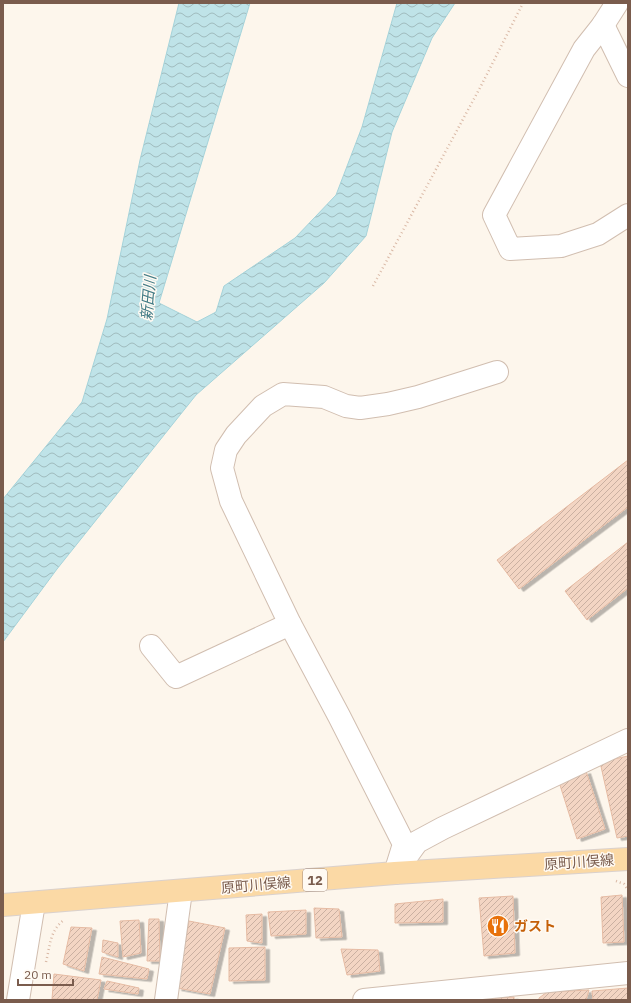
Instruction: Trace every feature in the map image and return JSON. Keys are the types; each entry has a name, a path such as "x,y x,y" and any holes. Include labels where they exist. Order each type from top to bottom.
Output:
{"main road":[{"name":"原町川俣線","path":"3,905 395,874 628,859"}],"street":[{"path":"617,3 603,25 584,49 494,215 510,249 561,246 598,234 628,215"},
{"path":"603,25 628,76"},
{"path":"395,874 404,844 290,624 231,501 222,468 226,450 236,435 263,406 284,394 324,397 346,406 360,408 388,404 418,397 497,372"},
{"path":"151,646 176,677 290,624"},
{"path":"395,874 417,842 443,828 628,740"},
{"path":"166,1000 181,892"},
{"path":"18,1000 34,903"},
{"path":"364,1000 472,994 628,972"}],"path":[{"path":"372,286 482,84 523,3"},
{"path":"45,969 52,935 58,925 68,918"}],"water":[{"name":"新田川","path":"179,3 250,3 159,303 197,322 216,312 224,286 295,238 336,195 362,127 397,3 455,3 432,38 392,132 366,236 324,283 196,395 57,569 3,642 3,499 82,402 107,319 140,160"}],"building":[{"path":"628,460 628,507 519,589 497,560"},
{"path":"628,542 628,588 587,620 565,591"},
{"path":"628,756 628,836 617,838 600,762"},
{"path":"586,771 605,829 577,839 559,782"},
{"path":"622,895 624,942 603,943 601,897"},
{"name":"ガスト","path":"513,896 515,953 484,956 479,898"},
{"path":"443,899 443,922 395,923 395,904"},
{"path":"314,908 339,909 342,937 316,938"},
{"path":"306,910 306,934 271,936 268,912"},
{"path":"262,914 262,943 247,941 246,915"},
{"path":"149,919 159,919 160,961 147,961"},
{"path":"139,920 141,953 123,957 120,921"},
{"path":"189,921 225,928 210,994 177,988"},
{"path":"71,927 92,928 84,971 63,964"},
{"path":"103,940 118,943 118,957 102,952"},
{"path":"265,947 265,980 229,981 229,948"},
{"path":"341,949 378,950 380,971 347,975"},
{"path":"102,957 149,969 147,979 99,974"},
{"path":"54,974 101,980 97,1000 52,999"},
{"path":"107,981 139,988 138,994 104,989"},
{"path":"628,988 628,1000 593,1000 592,991"},
{"path":"589,990 586,1000 539,1000 539,998 547,992"},
{"path":"514,997 514,1000 483,1000 483,999"}],"place":[{"name":"ガスト","path":"498,926"}]}
